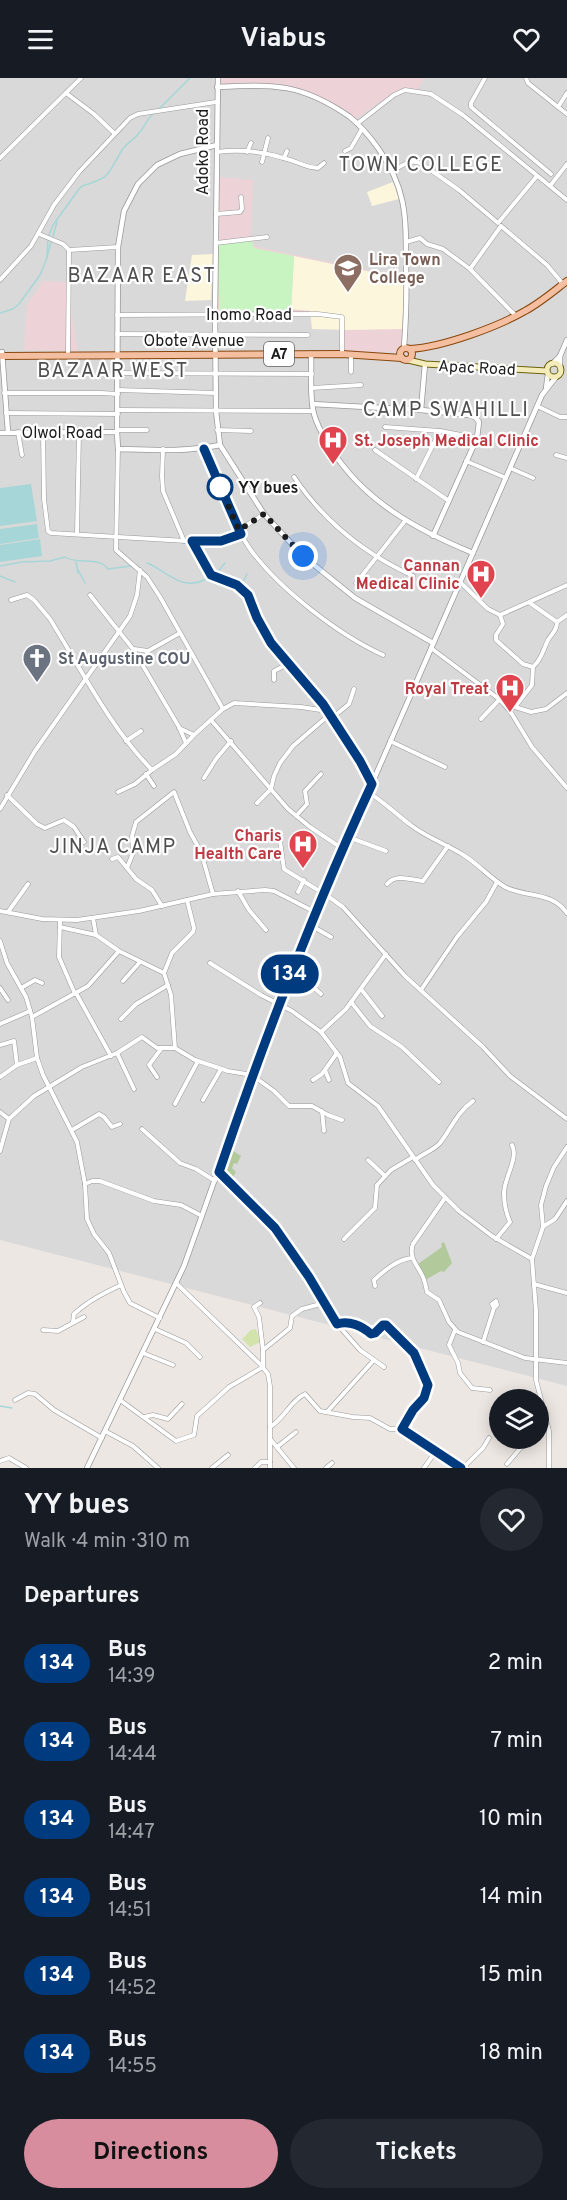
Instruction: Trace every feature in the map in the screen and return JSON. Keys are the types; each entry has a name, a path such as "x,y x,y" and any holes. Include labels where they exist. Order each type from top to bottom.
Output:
{"main road":[{"path":"409,350 412,357 403,358 400,350 409,350 486,331 517,317 566,283"},
{"name":"Obote Avenue","path":"1,354 68,352 115,354"},
{"name":"Obote Avenue","path":"1,354 351,354 403,358"},
{"name":"Apac Road","path":"403,358 425,364 547,373"},
{"path":"552,364 563,368 560,375 556,377 547,373 548,367 552,364"}],"street":[{"path":"0,158 81,78"},
{"path":"217,87 218,78"},
{"path":"485,78 471,107 550,174"},
{"path":"526,78 528,83 567,114"},
{"name":"Adoko Road","path":"220,445 216,411 214,314 217,87 248,85 292,87 326,102 358,123 363,129 393,171 403,202 409,350"},
{"path":"358,123 394,95 405,90 431,94 454,108 567,200"},
{"path":"66,93 94,114 114,134"},
{"path":"558,107 567,93"},
{"path":"0,280 39,234 54,205 79,172 130,118 138,114 216,102"},
{"path":"345,151 351,148 363,129"},
{"path":"262,162 268,138"},
{"path":"247,152 251,143"},
{"name":"Olwol Road","path":"0,433 117,431 118,373 115,354 118,247 124,211 131,195 146,175 161,162 175,155 217,145"},
{"path":"284,158 287,151"},
{"path":"217,152 265,154 284,158 310,168 318,168 324,164"},
{"path":"393,171 404,164 416,161 459,190 566,283"},
{"path":"550,186 567,165"},
{"path":"470,269 537,176"},
{"path":"215,214 240,212 241,197"},
{"path":"39,234 63,244 69,250 68,352"},
{"path":"215,243 267,237"},
{"path":"406,242 420,238 427,244 443,249 470,269 517,317"},
{"path":"69,250 118,247"},
{"name":"Inomo Road","path":"117,315 318,314 342,317 342,354"},
{"path":"117,334 308,335"},
{"path":"552,364 560,356 567,340"},
{"path":"1,354 8,432"},
{"path":"311,354 313,411 329,446 352,477 367,492 405,521 473,554"},
{"path":"351,354 351,372"},
{"path":"560,356 563,368"},
{"path":"421,410 425,364"},
{"path":"118,373 312,374"},
{"path":"546,388 547,373"},
{"path":"87,1468 176,1283 219,1172 279,1003 323,893 537,406 546,388 556,377"},
{"path":"312,388 362,385"},
{"path":"4,393 216,393"},
{"path":"312,404 421,410 476,417 479,422 477,438 433,536"},
{"path":"537,406 560,417 567,417"},
{"path":"6,413 313,411"},
{"path":"385,427 440,431 477,438"},
{"path":"147,430 117,431 117,552 140,569 160,597 223,709"},
{"path":"217,430 251,431"},
{"path":"416,479 440,431"},
{"path":"18,432 22,455"},
{"path":"43,432 45,499 48,531 51,533 221,541 240,532 264,514"},
{"path":"77,534 79,433"},
{"path":"118,449 204,449 220,445 264,514 303,556 341,588 432,645 499,699 510,711 532,747 567,788"},
{"path":"163,449 163,491 184,541"},
{"path":"204,449 240,532 258,559 296,597 364,645 383,655"},
{"path":"375,450 450,501"},
{"path":"556,455 567,458"},
{"path":"466,461 506,478"},
{"path":"510,468 533,478"},
{"path":"294,477 321,512 356,541 397,569 412,576"},
{"path":"356,583 405,521"},
{"path":"192,541 211,575 237,585 248,595 259,623 274,648 310,688 360,761 372,784"},
{"path":"0,809 86,677 121,631 135,605 140,569"},
{"path":"460,582 488,609 500,615 503,624 496,635 496,640 523,664 533,667"},
{"path":"500,615 567,585"},
{"path":"11,600 27,595 50,619 126,741 152,770"},
{"path":"90,595 121,631 133,649 186,743"},
{"path":"530,603 557,622"},
{"path":"557,622 567,615"},
{"path":"510,711 532,685 533,667 540,660 549,639 557,629 557,622"},
{"path":"141,664 148,651 180,633"},
{"path":"133,649 148,651"},
{"path":"274,680 274,671 288,664"},
{"path":"257,802 271,789 274,776 288,752 329,715 349,704 354,689"},
{"path":"515,707 531,712 546,709 567,693"},
{"path":"481,719 499,699"},
{"path":"118,792 132,785 176,754 223,709 237,702 301,707 329,715"},
{"path":"211,720 296,816 343,849"},
{"path":"179,727 194,735"},
{"path":"126,741 141,731"},
{"path":"204,778 231,741"},
{"path":"390,741 445,767"},
{"path":"146,774 154,786"},
{"path":"296,816 307,804 305,791 321,774"},
{"path":"127,868 133,853 132,836 136,822 174,792 189,830 201,852 213,894"},
{"path":"368,792 413,826 465,856 497,882 522,894 550,898 567,913"},
{"path":"7,795 37,824 45,828 64,820 70,823 84,842"},
{"path":"348,837 386,850"},
{"path":"280,841 282,867 343,907 405,976 489,1053 517,1083 567,1119"},
{"path":"387,884 390,879 396,878 423,881 448,846"},
{"path":"112,859 118,857 136,879 152,890 162,906"},
{"path":"298,892 304,880"},
{"path":"421,990 457,937 486,902 497,882"},
{"path":"8,912 28,884"},
{"path":"238,891 249,910 266,930"},
{"path":"0,911 60,921 93,918 162,906 213,894 274,891 315,912"},
{"path":"175,1048 168,985 164,973 172,952 193,932 187,900"},
{"path":"93,918 96,935"},
{"path":"60,921 59,957 76,994 111,1056"},
{"path":"310,925 331,937"},
{"path":"60,927 96,935 119,951 164,973"},
{"path":"0,941 32,1017 38,1058 48,1087 72,1130 81,1160 88,1223 109,1253 130,1303 160,1318"},
{"path":"32,1017 76,994 91,983 119,951"},
{"path":"321,1032 351,1002 386,954"},
{"path":"123,981 140,962"},
{"path":"210,963 261,995 279,1003 321,1032 337,1053 348,1083 378,1106 429,1182 496,1239 518,1249 532,1259"},
{"path":"290,976 312,986 321,994"},
{"path":"21,988 34,980 42,983"},
{"path":"121,1019 133,1007 168,985"},
{"path":"0,988 8,1000"},
{"path":"361,989 382,1016"},
{"path":"351,1002 366,1023 402,1047 439,1082"},
{"path":"0,1024 30,1011"},
{"path":"0,1151 9,1119 34,1096 82,1067 117,1053 141,1037 154,1047 175,1048 198,1061 221,1069 252,1075 274,1091 289,1106 307,1104 342,1120"},
{"path":"0,1045 14,1041 17,1065"},
{"path":"157,1077 149,1065 161,1048"},
{"path":"117,1053 134,1089"},
{"path":"313,1080 337,1053"},
{"path":"0,1077 17,1065 38,1058"},
{"path":"176,1104 198,1061"},
{"path":"203,1100 221,1069"},
{"path":"325,1069 329,1080"},
{"path":"344,1239 375,1209 377,1185 394,1168 439,1144 455,1123 458,1115 473,1101"},
{"path":"322,1111 324,1131"},
{"path":"0,1112 9,1119"},
{"path":"72,1130 99,1114 112,1127 120,1124"},
{"path":"142,1129 177,1161 215,1181"},
{"path":"496,1239 510,1221 504,1194 514,1152 512,1145"},
{"path":"538,1389 535,1361 536,1320 532,1259 543,1227 541,1205 546,1186 554,1167 567,1147"},
{"path":"368,1160 386,1176"},
{"path":"219,1172 275,1228 309,1277 337,1324 360,1350 384,1367"},
{"path":"85,1184 100,1181 154,1201 181,1205 202,1216"},
{"path":"445,1197 411,1249 412,1258 425,1281 428,1292 439,1300 448,1322 454,1330 511,1354 535,1361 567,1363"},
{"path":"543,1227 555,1219 567,1201"},
{"path":"375,1286 374,1280 401,1259 412,1258"},
{"path":"176,1283 210,1313 263,1367 270,1382 270,1468"},
{"path":"534,1284 567,1293"},
{"path":"73,1322 74,1314 82,1307 99,1295 121,1285"},
{"path":"260,1303 254,1307 258,1315 263,1367"},
{"path":"263,1350 288,1329 292,1316 324,1303"},
{"path":"483,1342 494,1308"},
{"path":"43,1330 58,1331 84,1317"},
{"path":"337,1324 342,1322 361,1326 371,1334 386,1325 414,1353 428,1382 427,1391 402,1429"},
{"path":"155,1329 186,1343 200,1357"},
{"path":"454,1330 449,1344 460,1373 472,1389 489,1390"},
{"path":"143,1353 173,1365"},
{"path":"327,1412 375,1360"},
{"path":"120,1400 176,1442 181,1441 194,1435 197,1416 226,1390 263,1367"},
{"path":"15,1400 28,1393 35,1394 54,1410 102,1438"},
{"path":"270,1427 281,1419 304,1394 319,1410 357,1418 370,1418 390,1429 402,1429 462,1468 483,1448 489,1438"},
{"path":"144,1417 153,1415 168,1419 182,1404"},
{"path":"105,1431 133,1446 158,1468"},
{"path":"277,1448 296,1432"},
{"path":"270,1440 294,1468"},
{"path":"507,1464 520,1449"},
{"path":"549,1449 549,1468"},
{"path":"424,1468 436,1451"},
{"path":"212,1468 228,1455"},
{"path":"0,1461 9,1458 26,1468"},
{"path":"255,1468 261,1462 270,1462"},
{"path":"326,1468 332,1463"}],"shaded area":[{"path":"0,78 567,78 567,1386 0,1240"},
{"path":"218,78 425,78 417,90 397,91 354,120 301,91 280,86 218,88"},
{"path":"218,177 253,180 251,237 254,246 405,278 402,349 398,352 343,353 342,321 335,314 218,312"},
{"path":"393,182 399,199 372,206 367,192"},
{"path":"213,254 211,300 185,301 192,255"},
{"name":"Lira Town College","path":"294,256 405,279 402,329 312,329 310,311 291,309"},
{"path":"43,281 70,282 70,302 78,351 24,350 27,305"}],"green space":[{"path":"251,239 254,248 294,256 291,313 219,312 218,243"},
{"path":"232,1150 241,1156 237,1164 234,1163 232,1168 236,1172 231,1180 224,1172"},
{"path":"444,1242 452,1263 444,1272 441,1271 427,1279 419,1272 418,1264 442,1247 441,1244"},
{"path":"256,1329 260,1342 250,1347 242,1339 251,1330"}],"water":[{"path":"31,484 37,521 0,526 0,488"},
{"path":"37,524 39,538 0,544 0,529"},
{"path":"40,539 42,556 0,562 0,545"}],"waterway":[{"path":"159,109 190,78"},
{"path":"49,235 53,225 79,189 108,174 124,148 153,114"},
{"path":"53,236 57,222"},
{"path":"0,313 13,309 19,304 40,275 47,258 48,239"},
{"path":"47,257 51,242"},
{"path":"0,566 50,561 65,557 100,563 108,569 131,566"},
{"path":"76,562 78,573"},
{"path":"147,563 183,582 199,582 208,578 226,583"},
{"path":"215,575 225,563"},
{"path":"78,570 85,583"},
{"path":"238,583 244,580 247,574"},
{"path":"0,576 15,582"},
{"path":"0,1406 12,1408"}],"bus line":[{"name":"134","path":"204,449 241,534 221,541 192,541 211,575 242,588 251,599 257,618 271,643 323,704 372,784 299,951 252,1075 219,1172 275,1228 309,1277 337,1324 342,1322 361,1326 371,1334 385,1324 412,1350 428,1385 424,1398 413,1410 402,1429 461,1468"}],"place":[{"name":"Lira Town College","path":"348,294"},
{"name":"St. Joseph Medical Clinic","path":"333,466"},
{"name":"YY bues","path":"220,487"},
{"name":"Cannan Medical Clinic","path":"481,600"},
{"name":"St Augustine COU","path":"37,684"},
{"name":"Royal Treat","path":"510,714"},
{"name":"Charis Health Care","path":"303,870"}],"district":[{"name":"TOWN COLLEGE","path":"421,164"},
{"name":"BAZAAR EAST","path":"142,275"},
{"name":"BAZAAR WEST","path":"113,370"},
{"name":"CAMP SWAHILLI","path":"446,409"},
{"name":"JINJA CAMP","path":"113,846"}],"route":[{"path":"220,487 239,530 264,514 303,556"}]}
